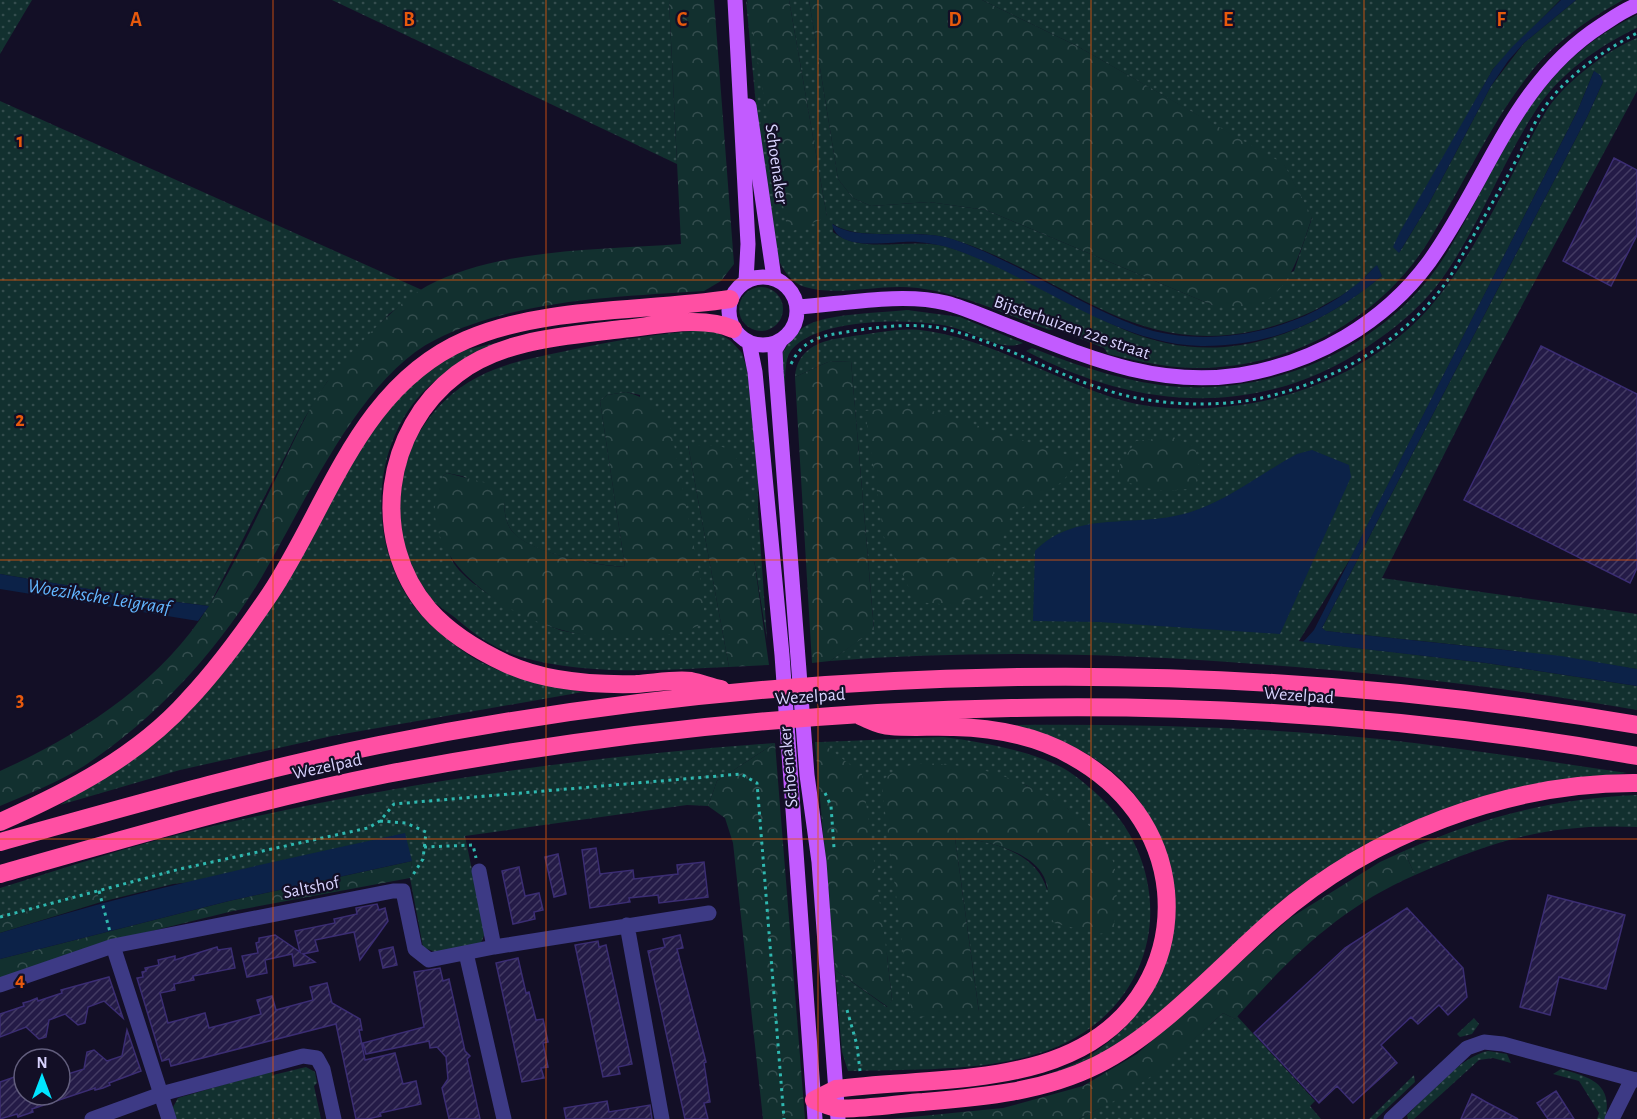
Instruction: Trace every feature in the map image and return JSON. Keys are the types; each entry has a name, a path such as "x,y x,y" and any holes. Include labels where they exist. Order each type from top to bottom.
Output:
{"highway":[{"path":"0,822 102,770 148,736 187,702 232,648 272,591 346,457 377,410 402,382 429,362 464,340 499,327 546,318 730,299"},
{"path":"733,692 690,681 628,684 574,680 510,665 482,651 453,633 429,610 412,585 400,557 392,528 390,501 393,473 412,423 432,397 458,373 487,356 522,344 575,334 688,324 721,324 734,329"},
{"name":"Wezelpad","path":"0,842 199,786 382,744 623,704 733,692 932,680 1169,678 1419,695 1637,725"},
{"name":"Wezelpad","path":"0,874 206,816 387,774 634,734 853,714 1102,708 1262,714 1501,736 1637,756"},
{"path":"814,1100 836,1089 1002,1072 1051,1061 1085,1046 1117,1023 1136,1002 1159,955 1165,931 1167,906 1161,856 1150,831 1114,786 1090,766 1048,745 1008,734 955,727 888,726 853,714"},
{"path":"814,1100 838,1114 1004,1094 1070,1077 1126,1047 1158,1023 1276,917 1340,872 1379,849 1449,818 1499,802 1569,787 1637,783"}],"main road":[{"name":"Schoenaker","path":"735,0 740,56 748,244 746,280"},
{"name":"Bijsterhuizen 22e straat","path":"798,307 909,299 945,303 1102,362 1170,378 1199,379 1242,374 1296,360 1354,333 1400,296 1436,251 1522,102 1550,67 1587,34 1637,4"},
{"name":"Schoenaker","path":"740,56 755,137 774,278"},
{"path":"765,276 786,285 798,307 795,322 781,340 760,345 749,342 734,329 728,314 730,299 737,288 746,280 765,276"},
{"name":"Schoenaker","path":"781,340 776,350 776,371 806,755 819,862 838,1114"},
{"name":"Schoenaker","path":"749,342 755,372 782,655 815,1119"}],"street":[{"path":"479,871 494,946"},
{"path":"403,891 415,949 429,960 494,946 709,913"},
{"name":"Saltshof","path":"0,985 113,946 403,891"},
{"path":"627,925 662,1119"},
{"path":"113,946 169,1119"},
{"path":"466,953 504,1119"},
{"path":"1391,1119 1467,1048 1484,1041 1635,1079 1612,1119"},
{"path":"92,1119 161,1094 303,1056 317,1058 323,1069 334,1119"}],"path":[{"path":"810,342 829,335 870,328 912,326 944,329 1092,384 1140,399 1194,405 1250,400 1297,388 1346,367 1371,352 1411,320 1447,281 1544,108 1568,80 1607,49 1637,33"},
{"path":"0,917 180,869 368,828 380,821 393,804 741,774 757,783 784,1119"},
{"name":"Schoenaker","path":"821,787 831,806 834,852"},
{"path":"380,821 406,823 426,832 423,859 403,891"},
{"path":"424,847 473,844 479,871"},
{"path":"99,891 113,946"},
{"path":"846,1001 857,1045 861,1086"}],"green space":[{"path":"0,0 32,0 0,54"},
{"path":"332,0 669,0 677,164"},
{"path":"669,0 714,0 734,264 721,281 704,291 567,302 499,316 466,326 435,340 407,358 381,384 356,415 312,485 257,585 202,661 134,729 84,766 54,783 0,806 0,771 59,741 116,704 143,683 189,634 228,573 320,392 349,355 405,301 427,286 486,264 551,253 681,244"},
{"path":"746,0 827,217 789,0 809,0 838,179 853,198 871,206 929,202 986,210 1212,305 1294,271 1312,218 1284,165 1077,46 982,0 1560,0 1493,69 1439,166 1399,253 1427,207 1491,86 1524,43 1576,0 1623,0 1571,33 1548,53 1528,76 1501,115 1430,239 1409,268 1385,294 1358,316 1328,335 1297,349 1263,360 1228,366 1193,368 1140,361 1108,354 1104,348 1056,329 1049,330 968,300 935,291 890,287 832,291 800,285 787,274 777,254 760,148","holes":["833,224 844,229 871,234 919,234 948,238 988,252 1096,307 1132,322 1169,332 1210,336 1254,331 1292,320 1346,293 1377,266 1382,276 1323,316 1293,330 1261,341 1228,347 1194,347 1160,342 1125,330 1016,275 948,247 919,243 859,243 833,232"]},
{"path":"747,0 789,0 827,217 788,233"},
{"path":"809,0 982,0 1077,46 1284,164 1312,217 1291,273 1282,287 1270,298 1255,305 1236,308 1212,305 986,210 929,202 871,206 853,198 838,179"},
{"path":"1637,15 1637,28 1581,62 1545,97 1524,129 1460,251 1432,292 1392,329 1329,369 1286,386 1243,395 1200,398 1156,395 1112,386 1069,371 1026,351 1032,348 1105,373 1143,382 1181,387 1220,387 1259,381 1297,370 1333,355 1367,335 1398,311 1425,283 1448,251 1504,148 1545,87 1570,60 1600,36"},
{"path":"1637,38 1637,91 1475,393 1382,578 1637,614 1637,669 1506,650 1325,631 1322,628 1587,117 1603,82 1594,71 1577,112 1352,556 1299,641 1486,663 1637,686 1637,710 1446,682 1202,660 1096,655 989,654 830,661 874,629 851,361 828,362 795,377 800,359 805,352 820,343 837,338 920,330 973,342 1102,394 1141,405 1167,408 1193,409 1259,402 1314,386 1365,361 1389,345 1430,307 1472,248 1552,102 1573,80 1599,60"},
{"path":"0,101 422,290 389,314 327,382 304,419 209,606 136,597 0,574"},
{"path":"761,287 770,288 777,293 782,300 782,318 777,325 770,330 761,331 752,330 745,325 740,318 739,309 740,300 745,293 752,288"},
{"path":"907,310 960,317 1023,343 999,344 958,329 919,322 868,323 819,332 801,342 789,354 785,376 787,421 781,357 797,333 814,322 839,316"},
{"path":"714,330 731,341 742,353 747,369 758,444 758,509 767,639 754,559 688,445 729,667 624,670 546,663 521,657 496,647 434,601 409,561 401,537 398,513 399,490 404,467 413,444 440,405 458,389 478,377 508,365 540,356 618,341","holes":["626,392 640,395 638,637 569,632 548,626 499,601 469,580 458,569 449,551 443,476 447,473 462,476 504,495 509,527 521,539 533,546 581,561 625,567 600,401 607,395"]},
{"path":"501,342 444,373 428,387 409,410 394,436 385,465 382,495 383,526 389,556 400,584 416,609 438,632 463,651 476,660 505,673 583,692 332,736 180,770 60,805 125,762 179,715 346,465 408,383 460,351"},
{"path":"851,361 874,630 830,661 812,663 795,377 828,362"},
{"path":"626,392 653,405 671,429 704,598 704,616 698,626 667,635 649,637 594,636 562,630 520,614 498,601 460,569 446,550 437,529 435,507 437,495 443,476 447,473 490,484 504,495 507,523 521,539 533,546 565,557 625,567 600,401 607,395"},
{"path":"914,405 1080,459 1062,482 1011,515 994,563 992,593 952,605 916,602 884,537 865,411"},
{"path":"1173,437 1195,447 1201,475 1194,488 1156,490 1119,479 1119,466 1136,441"},
{"path":"688,445 719,446 732,450 741,467 769,665 729,667"},
{"path":"1012,725 1196,727 1334,735 1442,746 1627,773 1579,779 1358,857 1105,1058 1038,1078 1066,1068 1092,1054 1114,1038 1148,999 1169,953 1174,928 1174,902 1167,862 1146,812 1119,777 1086,753 1068,744"},
{"path":"943,737 987,744 1016,750 1057,765 1098,795 1122,822 1139,853 1148,885 1150,918 1145,951 1132,982 1111,1009 1083,1033 1058,1046 1001,1063 938,1069 848,1071 842,1052 835,970 887,1007 892,1000 887,955 821,742","holes":["900,767 1026,785 1068,809 1095,832 1111,857 1047,890 1042,877 1023,857 997,845 955,838 979,1012"]},
{"path":"815,742 821,742 862,774 887,955 892,1000 888,1007 835,970"},
{"path":"775,743 717,781 708,806 687,805 465,836 485,933 481,943 435,952 423,947 410,878 412,861 173,884 101,902 95,890 0,920 0,888 122,850 196,830 339,799 484,774 630,756"},
{"path":"775,743 805,1119 763,1119 733,843 725,818 708,806 717,781"},
{"path":"927,763 978,769 1015,781 1055,800 1090,827 1103,842 1112,858 1116,875 1114,927 1110,932 1099,934 1054,923 1044,877 1028,860 1017,853 991,844 955,838 979,1013 917,1017 911,1008 882,789 885,778 900,767"},
{"path":"1637,795 1637,827 1576,828 1523,836 1471,852 1415,875 1404,851 1462,828 1518,812 1575,801"},
{"path":"1404,851 1415,875 1388,888 1339,919 1296,955 1235,1019 1223,1013 1159,1071 1114,1101 1079,1119 891,1119 1003,1108 1083,1086 1137,1054 1290,918 1380,862"},
{"path":"412,861 410,878 233,911 99,944 0,978 0,959 229,901"},
{"path":"95,889 101,902 0,933 0,920"},
{"path":"1223,1013 1235,1019 1237,1016 1315,1101 1310,1106 1321,1119 1079,1119 1137,1084 1172,1058"},
{"path":"1474,1018 1479,1024 1472,1034 1460,1037 1457,1034"},
{"path":"1488,1051 1507,1054 1511,1063 1493,1058 1479,1060 1414,1119 1408,1119 1407,1115 1456,1068 1478,1054"},
{"path":"306,1067 315,1072 317,1083 314,1086 321,1119 175,1119 172,1109 178,1098 271,1071 273,1075"},
{"path":"1561,1069 1590,1079 1602,1089 1607,1107 1605,1119 1597,1119 1599,1113 1579,1081 1553,1074"},
{"path":"1414,1075 1415,1082 1376,1119 1369,1119"}],"water":[{"path":"1561,0 1576,0 1524,43 1508,61 1491,86 1427,207 1399,253 1393,247 1400,232 1493,69 1513,46"},
{"path":"1594,71 1600,75 1603,82 1587,117 1322,628 1326,631 1561,656 1637,669 1637,686 1486,663 1303,642 1314,630 1577,112"},
{"path":"832,224 857,233 922,234 952,239 1000,259 1114,317 1164,333 1193,337 1223,336 1281,325 1334,301 1360,282 1377,265 1382,276 1341,306 1298,328 1252,342 1201,346 1169,342 1137,334 1106,322 1014,275 949,248 917,242 868,244 856,242 836,233"},
{"path":"1312,450 1349,465 1351,477 1280,634 1099,622 1033,621 1035,551 1050,538 1085,525 1160,518 1195,511 1240,489 1297,454"},
{"name":"Woeziksche Leigraaf","path":"0,574 136,597 209,606 198,621 0,589"},
{"path":"405,833 412,861 229,901 0,959 0,933 151,891"}],"building":[{"path":"1614,158 1637,170 1637,235 1611,286 1563,261"},
{"path":"1541,346 1637,394 1637,568 1630,583 1464,500"},
{"path":"596,848 600,874 633,870 634,879 678,874 677,865 704,862 708,897 659,903 658,895 629,898 630,902 590,908 582,850"},
{"path":"558,854 566,894 554,897 545,857"},
{"path":"519,867 525,896 539,893 543,910 534,912 535,919 513,924 502,871"},
{"path":"1548,895 1625,915 1606,989 1559,977 1550,1015 1520,1007"},
{"path":"377,904 379,910 385,908 388,921 360,960 354,932 315,940 318,951 303,954 315,962 294,966 292,954 265,960 267,973 247,977 242,956 258,953 256,943 259,942 259,938 275,935 300,952 295,931 335,923 334,919 357,914 356,908"},
{"path":"1407,908 1463,968 1467,997 1448,1015 1439,1005 1418,1024 1411,1017 1381,1045 1397,1063 1353,1103 1337,1086 1319,1103 1254,1033 1345,948"},
{"path":"680,935 683,948 677,949 706,1062 704,1063 710,1102 704,1103 708,1119 685,1119 648,951 665,947 663,939"},
{"path":"598,941 599,947 606,945 632,1064 618,1067 620,1074 603,1077 575,945"},
{"path":"217,947 218,950 231,948 235,968 193,976 194,980 174,984 175,990 160,993 168,1023 205,1013 209,1028 261,1014 257,1000 272,996 276,1010 313,1000 310,987 327,983 332,1003 360,1019 362,1030 359,1030 365,1060 395,1053 403,1084 416,1081 421,1104 380,1113 381,1116 368,1119 356,1119 336,1024 171,1066 169,1059 162,1061 137,978 143,977 142,972 146,971 145,968 159,965 158,960 175,956 175,960"},
{"path":"393,947 397,965 383,968 379,950"},
{"path":"518,958 526,993 529,992 536,1020 543,1019 548,1042 543,1043 548,1067 541,1068 544,1078 522,1082 496,963"},
{"path":"440,968 443,981 449,979 465,1051 470,1056 467,1059 480,1119 449,1119 442,1088 448,1079 446,1057 437,1047 430,1048 429,1041 366,1054 363,1043 424,1027 414,972"},
{"path":"109,977 123,1018 104,1001 88,1007 85,1023 78,1025 65,1014 49,1020 46,1037 39,1039 26,1027 0,1037 0,1014 24,1006 23,1003 37,998 38,1001 62,993 61,990"},
{"path":"127,1030 141,1071 109,1083 110,1085 103,1088 95,1090 95,1088 72,1096 72,1073 84,1069 87,1052 94,1050 107,1061 122,1056"},
{"path":"12,1078 12,1107 38,1107 32,1109 33,1112 18,1117 17,1114 0,1119 0,1082"},
{"path":"1556,1091 1574,1119 1548,1119 1537,1103"},
{"path":"1472,1094 1486,1102 1518,1119 1461,1119"},
{"path":"607,1101 609,1112 650,1105 652,1119 566,1119 564,1108"}]}
